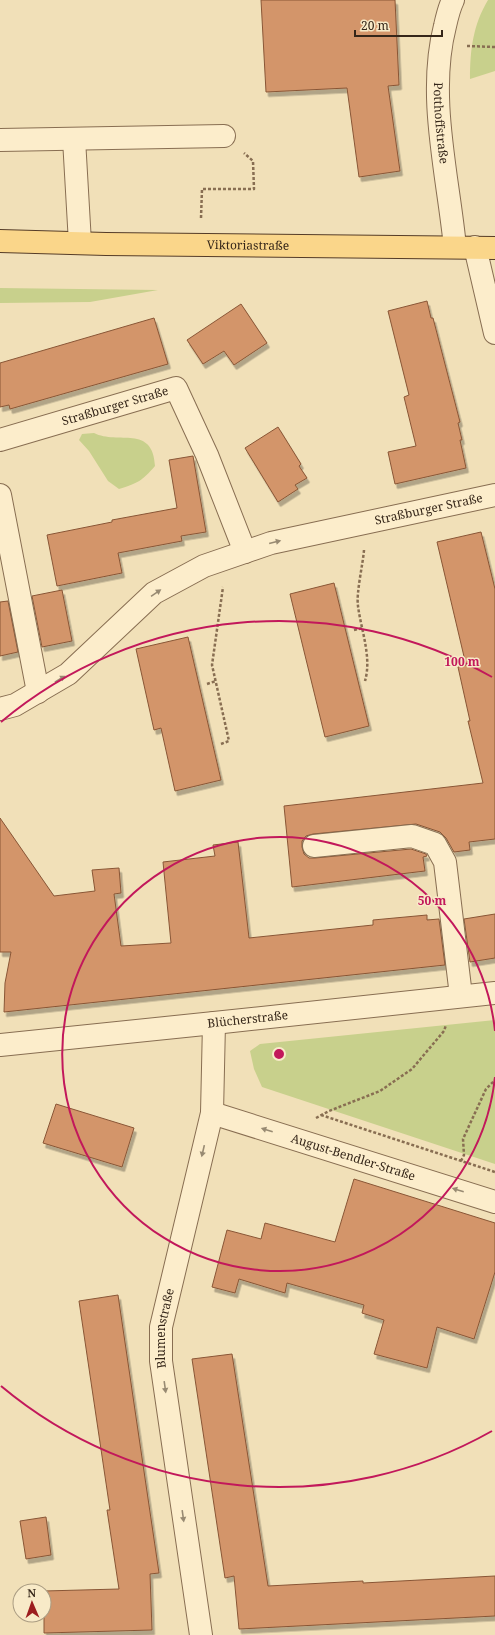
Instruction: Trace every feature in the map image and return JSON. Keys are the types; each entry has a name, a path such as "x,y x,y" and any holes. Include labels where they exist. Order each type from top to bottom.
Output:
{"main road":[{"name":"Viktoriastraße","path":"0,241 200,245 475,247"}],"street":[{"name":"Potthoffstraße","path":"453,0 440,44 437,73 438,107 475,247 495,333"},
{"path":"0,140 224,136"},
{"path":"74,139 80,243"},
{"name":"Straßburger Straße","path":"0,440 176,388 207,455 236,555"},
{"path":"0,495 38,692"},
{"name":"Straßburger Straße","path":"0,709 15,705 68,674 154,593 204,566 271,543 495,495"},
{"path":"314,846 412,836 435,844 445,862 458,996"},
{"name":"Blücherstraße","path":"0,1045 495,993"},
{"name":"Blumenstraße","path":"201,1635 161,1361 161,1327 212,1113 214,1023"},
{"name":"August-Bendler-Straße","path":"212,1113 495,1202"}],"path":[{"path":"200,245 202,189 254,189 253,161 224,136"},
{"path":"364,681 368,670 363,628 358,604 368,522"},
{"path":"221,744 229,741 212,665 236,555"},
{"path":"354,630 363,628"},
{"path":"207,684 216,681"},
{"path":"281,1135 321,1115 380,1091 412,1069 444,1031 458,996"},
{"path":"461,1161 464,1154 463,1139 486,1089 495,1080"},
{"path":"321,1115 495,1172"}],"green space":[{"path":"488,0 495,0 495,71 470,79 473,38 479,19"},
{"path":"0,288 158,290 90,302 0,303"},
{"path":"94,433 103,436 141,440 148,445 153,453 155,466 139,481 119,489 108,481 89,451 79,440 82,434"},
{"path":"495,1020 495,1164 262,1087 254,1069 250,1051 260,1044"}],"building":[{"path":"261,0 395,0 399,85 388,86 400,171 359,177 347,88 266,92"},
{"path":"427,301 431,318 433,318 460,422 458,423 462,440 460,440 466,468 395,484 388,452 416,446 404,397 409,395 388,311"},
{"path":"241,304 267,343 234,365 224,351 203,364 187,340"},
{"path":"154,318 168,364 10,409 9,405 0,407 0,363"},
{"path":"278,427 301,464 299,466 307,478 295,485 298,489 278,502 245,448"},
{"path":"193,456 206,532 181,536 182,541 118,553 122,573 57,586 47,535 112,522 112,520 177,508 169,460"},
{"path":"481,532 495,589 495,839 469,842 470,850 454,852 446,838 440,832 416,824 313,834 306,836 302,841 304,854 309,858 411,849 426,854 427,856 423,857 425,871 292,887 284,806 483,783 468,721 470,721 458,667 466,665 437,542"},
{"path":"334,583 369,726 325,737 290,594"},
{"path":"62,590 72,641 42,647 32,596"},
{"path":"8,601 18,652 0,656 0,602"},
{"path":"188,637 221,780 175,791 161,728 154,730 136,649"},
{"path":"0,818 54,896 95,891 92,870 119,868 121,893 114,894 121,946 171,943 163,862 215,856 213,845 238,842 249,938 373,925 373,920 427,915 427,920 439,919 445,965 4,1012 5,983 11,952 0,952"},
{"path":"495,914 495,958 470,962 464,919"},
{"path":"56,1104 134,1128 122,1167 43,1143"},
{"path":"354,1179 495,1223 495,1272 474,1339 437,1327 427,1368 374,1354 384,1320 362,1313 364,1305 287,1283 285,1293 239,1279 235,1293 212,1287 227,1230 261,1239 265,1223 335,1242"},
{"path":"118,1295 159,1573 150,1574 152,1630 44,1633 44,1623 52,1623 52,1591 119,1589 107,1510 110,1510 79,1301"},
{"path":"232,1354 268,1586 495,1576 495,1616 239,1629 234,1576 225,1578 192,1359"},
{"path":"46,1517 51,1555 26,1559 20,1521"}]}
